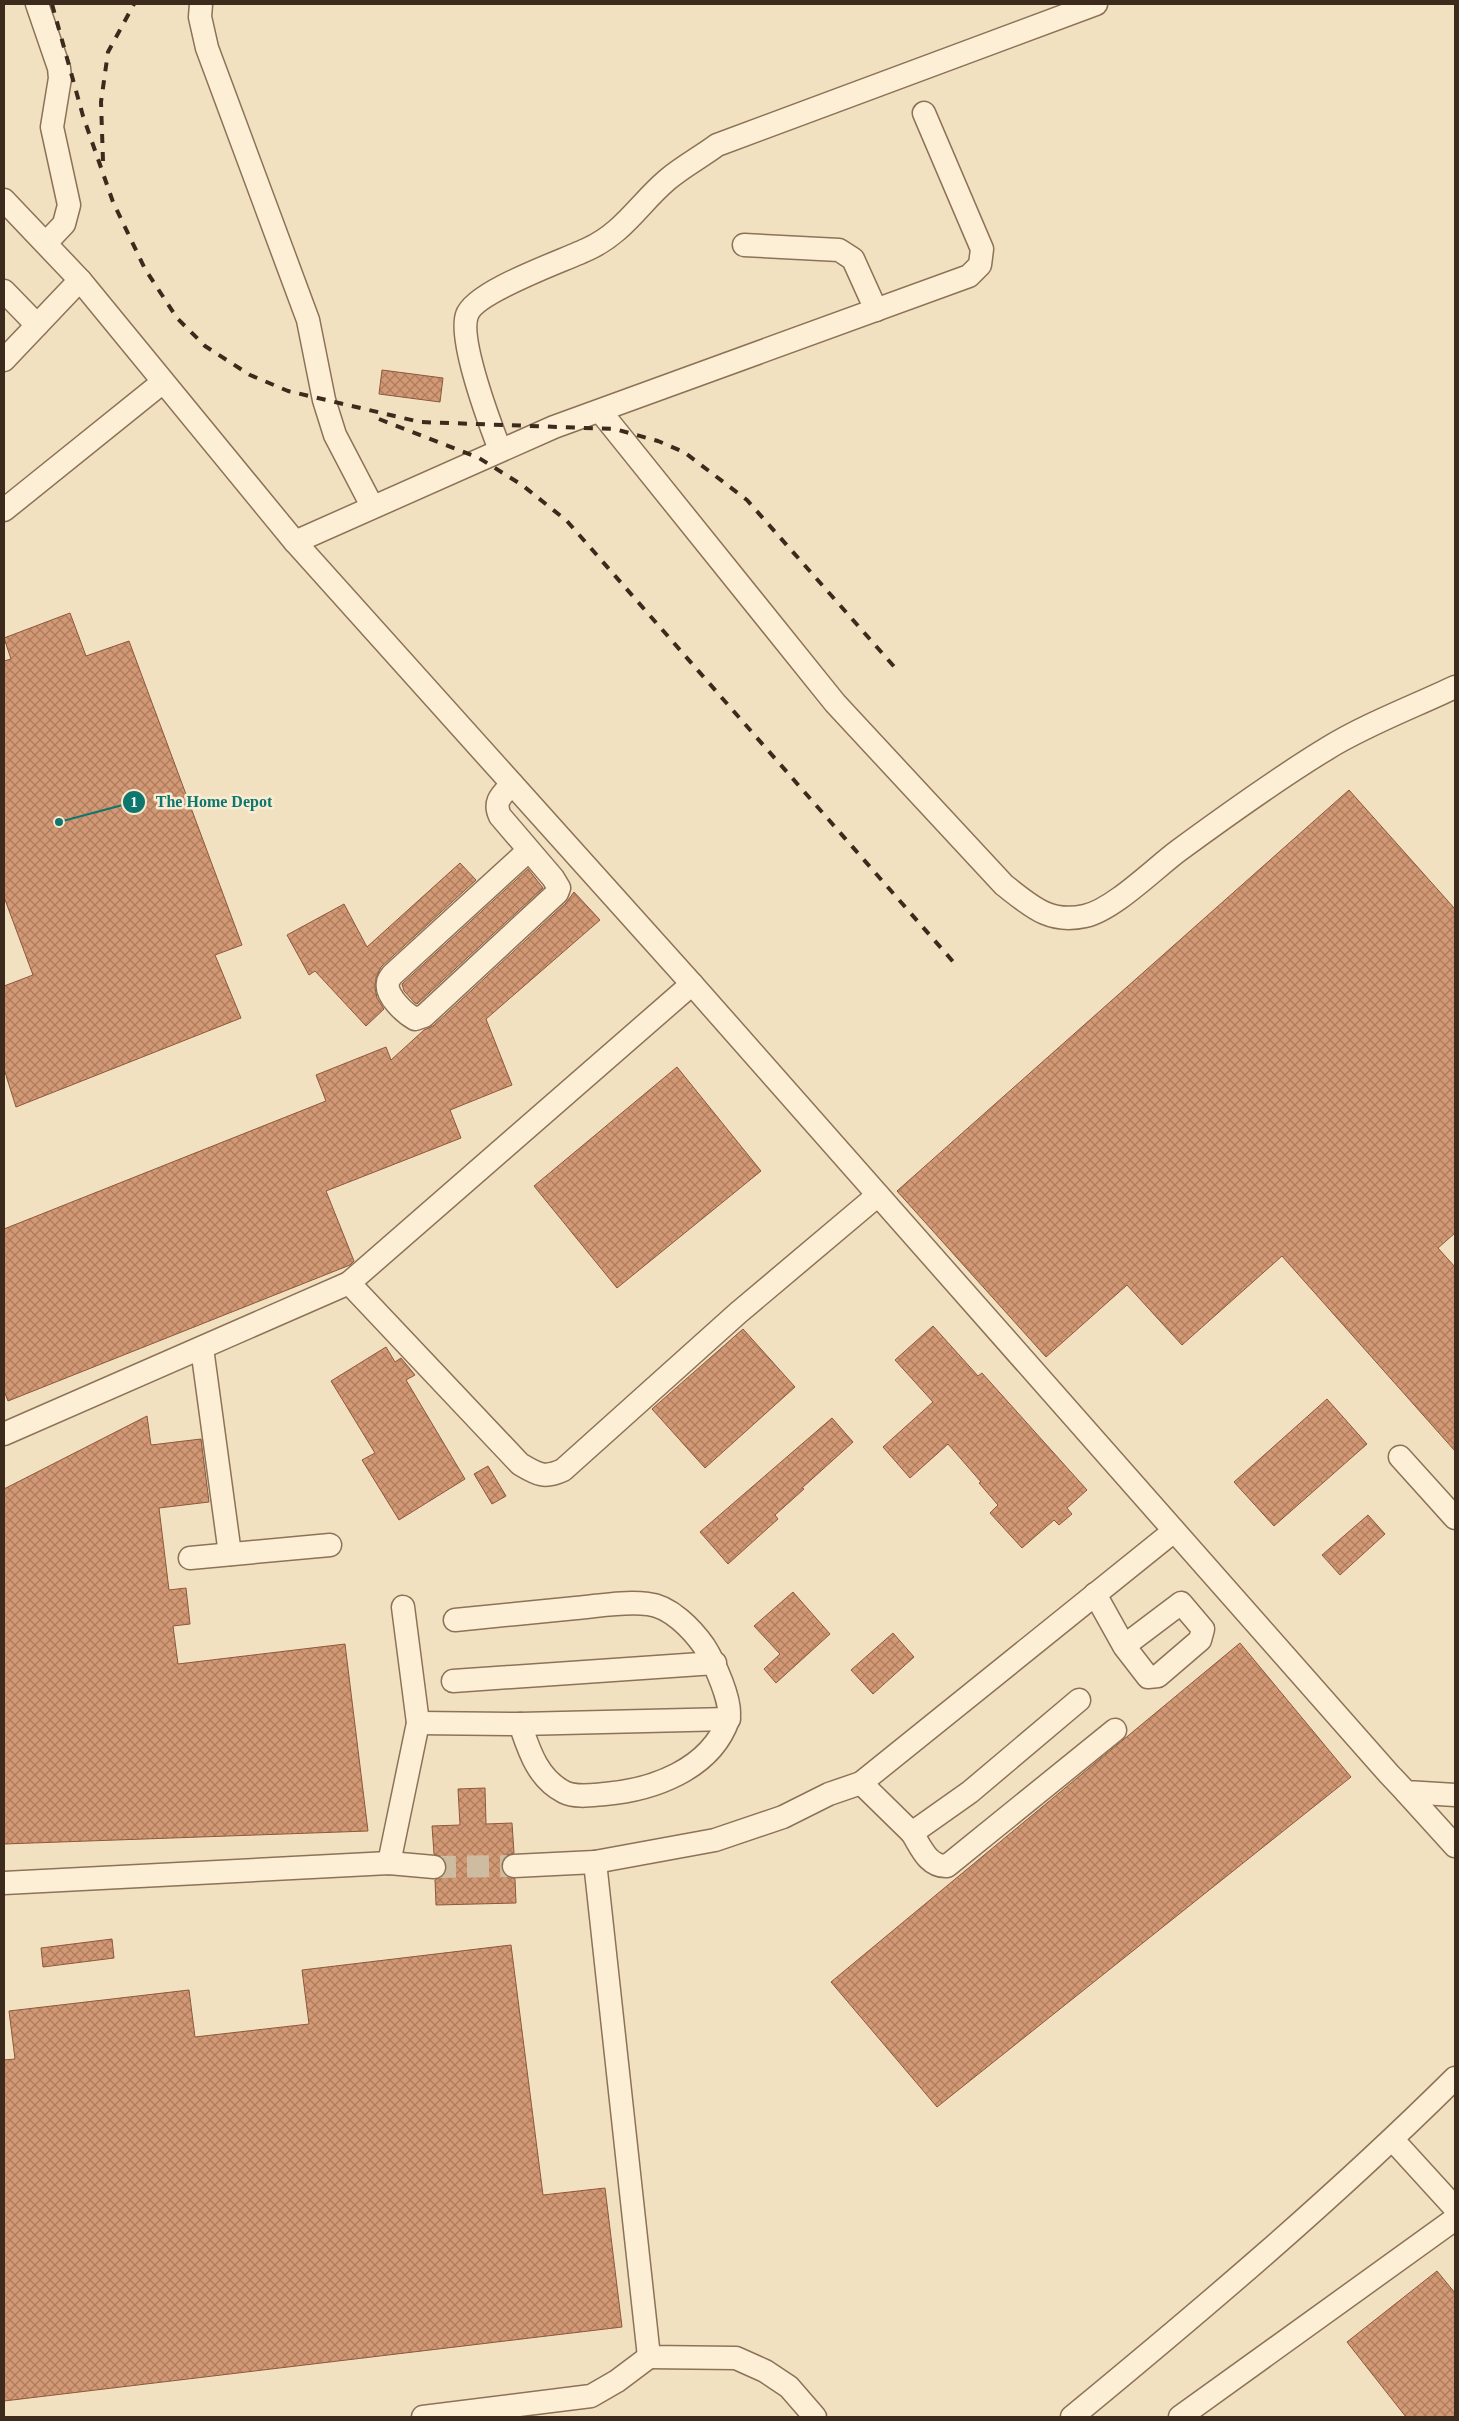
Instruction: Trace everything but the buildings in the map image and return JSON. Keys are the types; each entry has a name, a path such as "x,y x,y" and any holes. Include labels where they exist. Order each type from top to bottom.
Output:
{"lane":[{"path":"37,4 60,73 52,128 69,205 64,224 46,243"},
{"path":"201,4 200,17 206,48 308,320 324,400 334,435 372,506"},
{"path":"500,450 476,377 466,338 467,315 474,304 491,292 613,236 667,180 717,146 1096,4"},
{"path":"295,542 500,450 600,411 969,276 980,265 982,249 924,113"},
{"path":"4,200 80,280 295,542 692,984 1174,1531 1455,1846"},
{"path":"744,246 838,250 853,259 876,310"},
{"path":"4,360 80,280"},
{"path":"4,291 37,325"},
{"path":"4,510 163,382"},
{"path":"600,411 836,703 1004,885 1030,905 1051,917 1068,919 1088,916 1109,905 1177,852 1330,747 1455,687"},
{"path":"512,784 498,799 496,808 500,816 529,850 559,888 557,893 424,1016 415,1019 409,1016 389,993 388,983 392,976 529,850"},
{"path":"4,1434 349,1283 692,984"},
{"path":"349,1283 520,1464 536,1473 550,1476 563,1470 738,1313 878,1195"},
{"path":"202,1348 230,1554"},
{"path":"1400,1457 1455,1518"},
{"path":"514,1866 595,1862 715,1840 783,1817 830,1794 861,1783 1174,1531"},
{"path":"190,1558 330,1545"},
{"path":"1095,1594 1124,1646"},
{"path":"455,1620 616,1604 650,1604 675,1615 699,1640 715,1663 724,1687 729,1719 718,1738 686,1770 658,1784 626,1793 585,1796 565,1793 539,1771 531,1757 520,1724"},
{"path":"390,1863 418,1723 403,1606"},
{"path":"453,1681 715,1663"},
{"path":"912,1834 970,1792 1079,1700"},
{"path":"418,1723 520,1724 729,1719"},
{"path":"861,1783 912,1834 930,1861 938,1866 947,1866 1115,1730"},
{"path":"1406,1792 1455,1795"},
{"path":"595,1862 649,2357"},
{"path":"4,1883 390,1863 434,1866"},
{"path":"1072,2417 1166,2340 1393,2140 1455,2078"},
{"path":"1393,2140 1455,2208"},
{"path":"1180,2417 1455,2219"},
{"path":"423,2417 591,2396 617,2381 649,2357 736,2358 765,2372 789,2387 815,2417"}],"tunnel":[{"path":"434,1867 514,1866"}],"railway":[{"path":"52,4 83,116 113,202 145,269 177,318 205,346 250,375 288,391 420,422 615,429 658,441 684,452 747,500 898,671"},
{"path":"103,161 101,102 108,52 134,4"},
{"path":"379,419 479,458 522,485 567,521 956,965"}],"place":[{"name":"The Home Depot","path":"59,822"}]}
